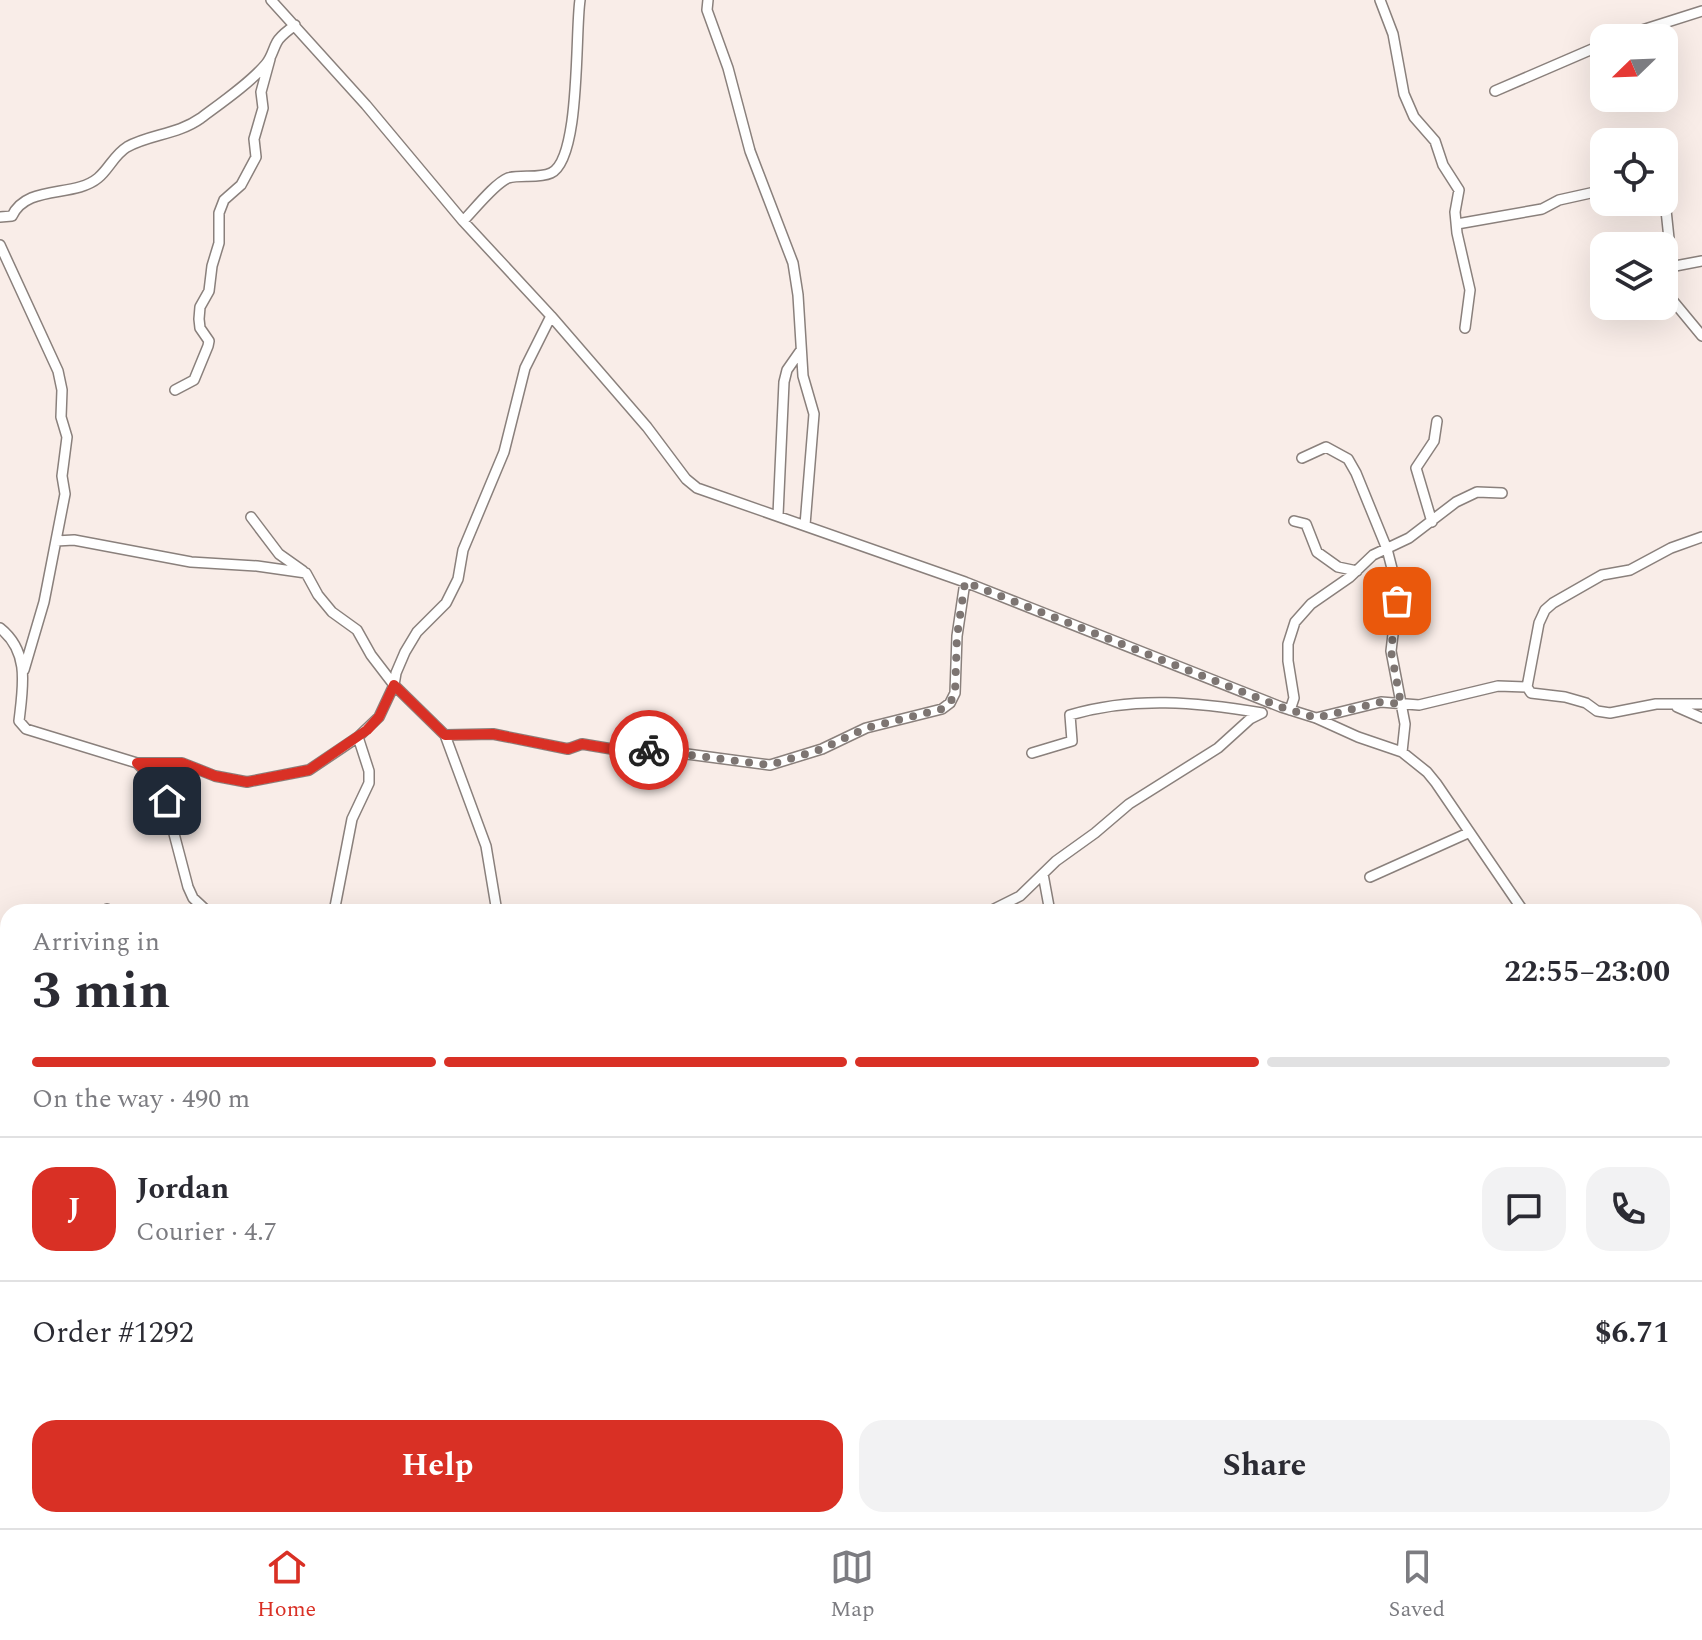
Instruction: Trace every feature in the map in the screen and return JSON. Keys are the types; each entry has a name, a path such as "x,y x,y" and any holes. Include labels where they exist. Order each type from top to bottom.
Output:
{"street":[{"path":"271,0 463,221 551,316 647,427 686,479 713,496 778,515 965,582 1402,752 1427,772 1518,904"},
{"path":"463,221 505,179 551,173 564,159 576,89 580,0"},
{"path":"708,0 707,10 728,68 750,151 793,263 803,376 814,414 805,525"},
{"path":"1380,0 1393,34 1404,94 1414,117 1435,141 1443,165 1459,190 1455,212 1470,290 1465,328"},
{"path":"1661,24 1702,11"},
{"path":"175,390 194,380 208,346 209,341 200,328 200,307 209,291 219,243 219,213 224,200 241,185 256,157 254,139 263,108 261,92 270,59 280,38 295,25"},
{"path":"1495,91 1590,50"},
{"path":"0,217 12,216 16,207 39,195 81,186 97,179 127,147 162,137 199,120 241,88 270,59"},
{"path":"1457,224 1542,209 1559,200 1590,193"},
{"path":"0,245 58,371 62,390 61,417 67,437 62,476 65,494 44,602 24,672 19,721 22,727 137,763 182,763 215,776 247,782 309,770 358,737 379,717 405,652 417,632 446,603 458,579 463,550 504,452 525,368 551,316"},
{"path":"1678,266 1702,261"},
{"path":"1678,307 1702,336"},
{"path":"778,515 784,382 787,370 801,350"},
{"path":"1432,522 1416,468 1434,441 1437,421"},
{"path":"1302,458 1326,447 1348,459 1362,484 1387,549 1396,584 1391,651 1405,724 1402,752"},
{"path":"1004,904 1020,896 1056,861 1129,804 1218,748 1250,719 1285,708 1294,698 1288,644 1295,622 1311,604 1357,571 1373,555 1409,538 1456,502 1477,492 1502,493"},
{"path":"251,517 279,554 306,573 332,612 357,630 394,685 445,735 486,846 496,904"},
{"path":"1294,521 1306,524 1317,552 1338,567 1357,571"},
{"path":"1702,537 1671,548 1630,570 1602,575 1553,603 1545,610 1539,623 1527,687 1531,693 1565,697 1586,703 1597,711 1627,712 1656,704 1702,704"},
{"path":"56,541 101,544 191,562 306,573"},
{"path":"445,735 493,734 568,749 582,744 685,753 770,765 788,760 822,749 866,728 942,709 950,703 955,693 957,636 965,582"},
{"path":"0,628 19,649 24,672"},
{"path":"1316,718 1381,702 1419,705 1498,686 1527,687"},
{"path":"1032,753 1072,741 1070,715 1090,709 1164,701 1262,713"},
{"path":"1405,724 1419,705"},
{"path":"1674,705 1702,718"},
{"path":"336,904 352,819 369,783 369,771 358,737"},
{"path":"137,763 162,788 188,887 199,904"},
{"path":"1370,877 1468,833"},
{"path":"1043,874 1049,904"}],"way so far":[{"path":"649,750 770,765 822,749 866,728 942,709 950,703 955,693 957,636 965,582 1058,621 1316,718 1381,702 1401,704 1391,651 1397,601"}],"route":[{"path":"167,801 155,779 137,763 182,763 215,776 247,782 309,770 367,730 379,717 394,685 445,735 493,734 568,749 582,744 649,750"}]}
